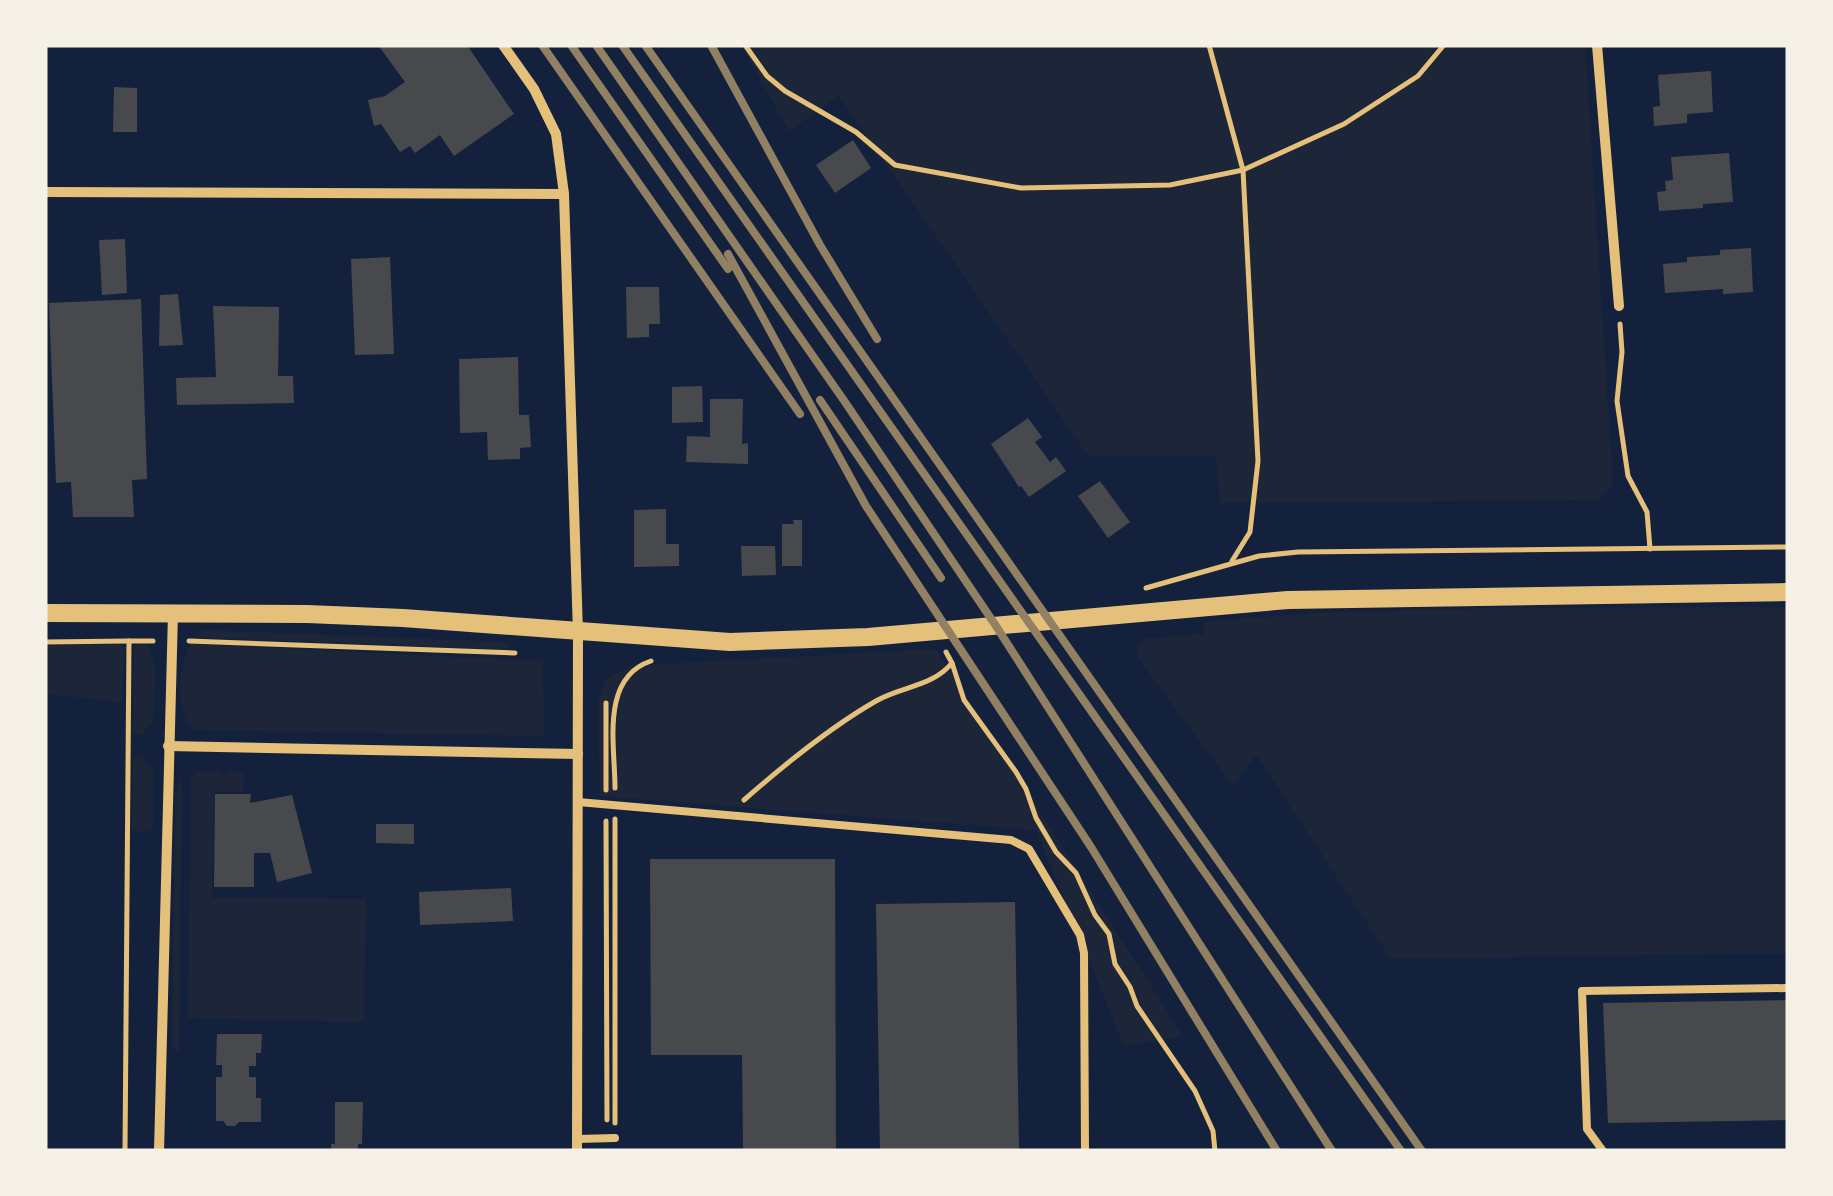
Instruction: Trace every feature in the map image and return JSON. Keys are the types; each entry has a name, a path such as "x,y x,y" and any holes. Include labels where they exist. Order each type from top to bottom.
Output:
{"street":[{"path":"503,45 534,90 556,134 564,194 578,632 577,1145"},
{"path":"1597,45 1618,306"},
{"path":"45,192 564,194"},
{"path":"45,613 403,618 676,640 786,641 1336,598 1788,592"},
{"path":"159,1151 172,613"},
{"path":"168,746 578,754"}],"lane":[{"path":"578,802 1011,840 1029,850 1080,935 1084,953 1085,1151"},
{"path":"1603,1151 1587,1129 1582,991 1788,988"},
{"path":"577,1145 611,1139"}],"path":[{"path":"745,45 767,76 785,91 856,132 895,166 1022,188 1170,185 1243,170 1344,124 1418,76 1444,45"},
{"path":"1209,45 1243,170 1258,461 1250,532 1230,564"},
{"path":"1618,306 1622,352 1617,400 1628,476 1648,512 1650,548"},
{"path":"1160,584 1230,564 1298,552 1788,548"},
{"path":"935,631 952,663 964,700 1026,789 1036,818 1056,852 1076,873 1095,915 1109,934 1115,964 1130,987 1136,1006 1196,1090 1213,1131 1215,1151"},
{"path":"611,1139 611,805 616,694 635,670 661,658 676,640"},
{"path":"45,642 172,641 516,654"},
{"path":"124,1151 130,642"},
{"path":"732,815 797,755 877,700 931,681 952,663"},
{"path":"606,703 611,805"}],"shaded area":[{"path":"741,45 1585,45 1613,484 1598,500 1220,503 1216,456 1089,457 839,96 789,131"},
{"path":"1788,607 1788,953 1391,959 1256,755 1233,786 1138,658 1136,647 1143,639 1204,634 1204,622 1316,613"},
{"path":"202,630 507,642 508,650 195,637"},
{"path":"190,644 543,661 544,736 193,730 183,711 180,688"},
{"path":"45,645 122,645 122,702 45,694"},
{"path":"137,645 148,645 155,663 154,721 141,735 133,734"},
{"path":"936,649 1183,1036 1124,1046 1036,830 600,796 598,703 605,679 632,666"},
{"path":"133,756 141,756 154,771 153,827 149,832 132,831"},
{"path":"199,771 222,772 223,777 228,772 244,773 243,792 214,792 212,898 366,899 364,1022 188,1018 191,778"},
{"path":"182,776 179,1053 172,1046 175,793"}],"building":[{"path":"378,45 467,45 514,114 454,156 440,135 415,153 410,146 400,152 381,124 374,126 368,100 385,96 405,82"},
{"path":"1711,71 1713,112 1687,114 1687,123 1654,126 1653,107 1660,106 1658,75"},
{"path":"114,87 137,88 137,132 113,132"},
{"path":"853,140 871,168 835,193 816,165"},
{"path":"1729,153 1733,202 1659,211 1657,192 1666,191 1665,181 1673,180 1671,157"},
{"path":"125,239 127,293 102,295 99,240"},
{"path":"1751,248 1753,292 1723,294 1723,289 1665,293 1663,264 1687,262 1687,257 1720,255 1720,250"},
{"path":"390,257 394,354 355,355 351,259"},
{"path":"626,287 659,287 660,324 649,324 649,337 627,338"},
{"path":"178,294 183,345 159,346 160,295"},
{"path":"141,299 147,479 132,480 134,517 73,517 71,482 56,483 49,303"},
{"path":"213,306 279,307 278,376 293,376 294,403 177,405 176,378 216,377"},
{"path":"518,357 519,415 529,415 531,447 520,448 520,459 488,460 487,432 460,433 459,359"},
{"path":"702,386 703,422 672,423 672,387"},
{"path":"710,399 743,399 742,444 748,443 748,464 686,462 687,436 710,437"},
{"path":"1028,418 1042,437 1035,442 1050,462 1056,457 1066,471 1029,497 991,444"},
{"path":"1100,481 1130,522 1108,538 1078,496"},
{"path":"666,509 666,544 679,544 679,566 634,567 634,510"},
{"path":"793,520 802,520 802,566 782,566 782,524 794,524"},
{"path":"741,546 775,546 776,575 742,576"},
{"path":"215,794 251,794 250,803 292,795 312,873 277,882 270,853 254,853 254,887 214,887"},
{"path":"376,824 414,824 414,844 376,843"},
{"path":"650,859 835,859 836,1151 743,1151 742,1055 651,1055"},
{"path":"511,888 513,921 420,925 419,892"},
{"path":"1015,902 1019,1151 880,1151 876,904"},
{"path":"1788,1000 1788,1120 1608,1123 1603,1003"},
{"path":"217,1034 262,1034 256,1066 249,1066 249,1077 256,1077 256,1098 261,1098 261,1122 227,1126 216,1121 216,1077 222,1077 222,1065 216,1065"},
{"path":"335,1102 363,1102 362,1144 358,1144 358,1151 331,1151 331,1144 335,1144"}],"railway":[{"path":"542,45 800,414"},
{"path":"571,45 728,269"},
{"path":"596,45 996,626 1332,1151"},
{"path":"622,45 1401,1151"},
{"path":"645,45 1422,1151"},
{"path":"711,45 820,245 877,339"},
{"path":"728,254 866,506 1091,847 1277,1151"},
{"path":"820,400 941,578"}]}
